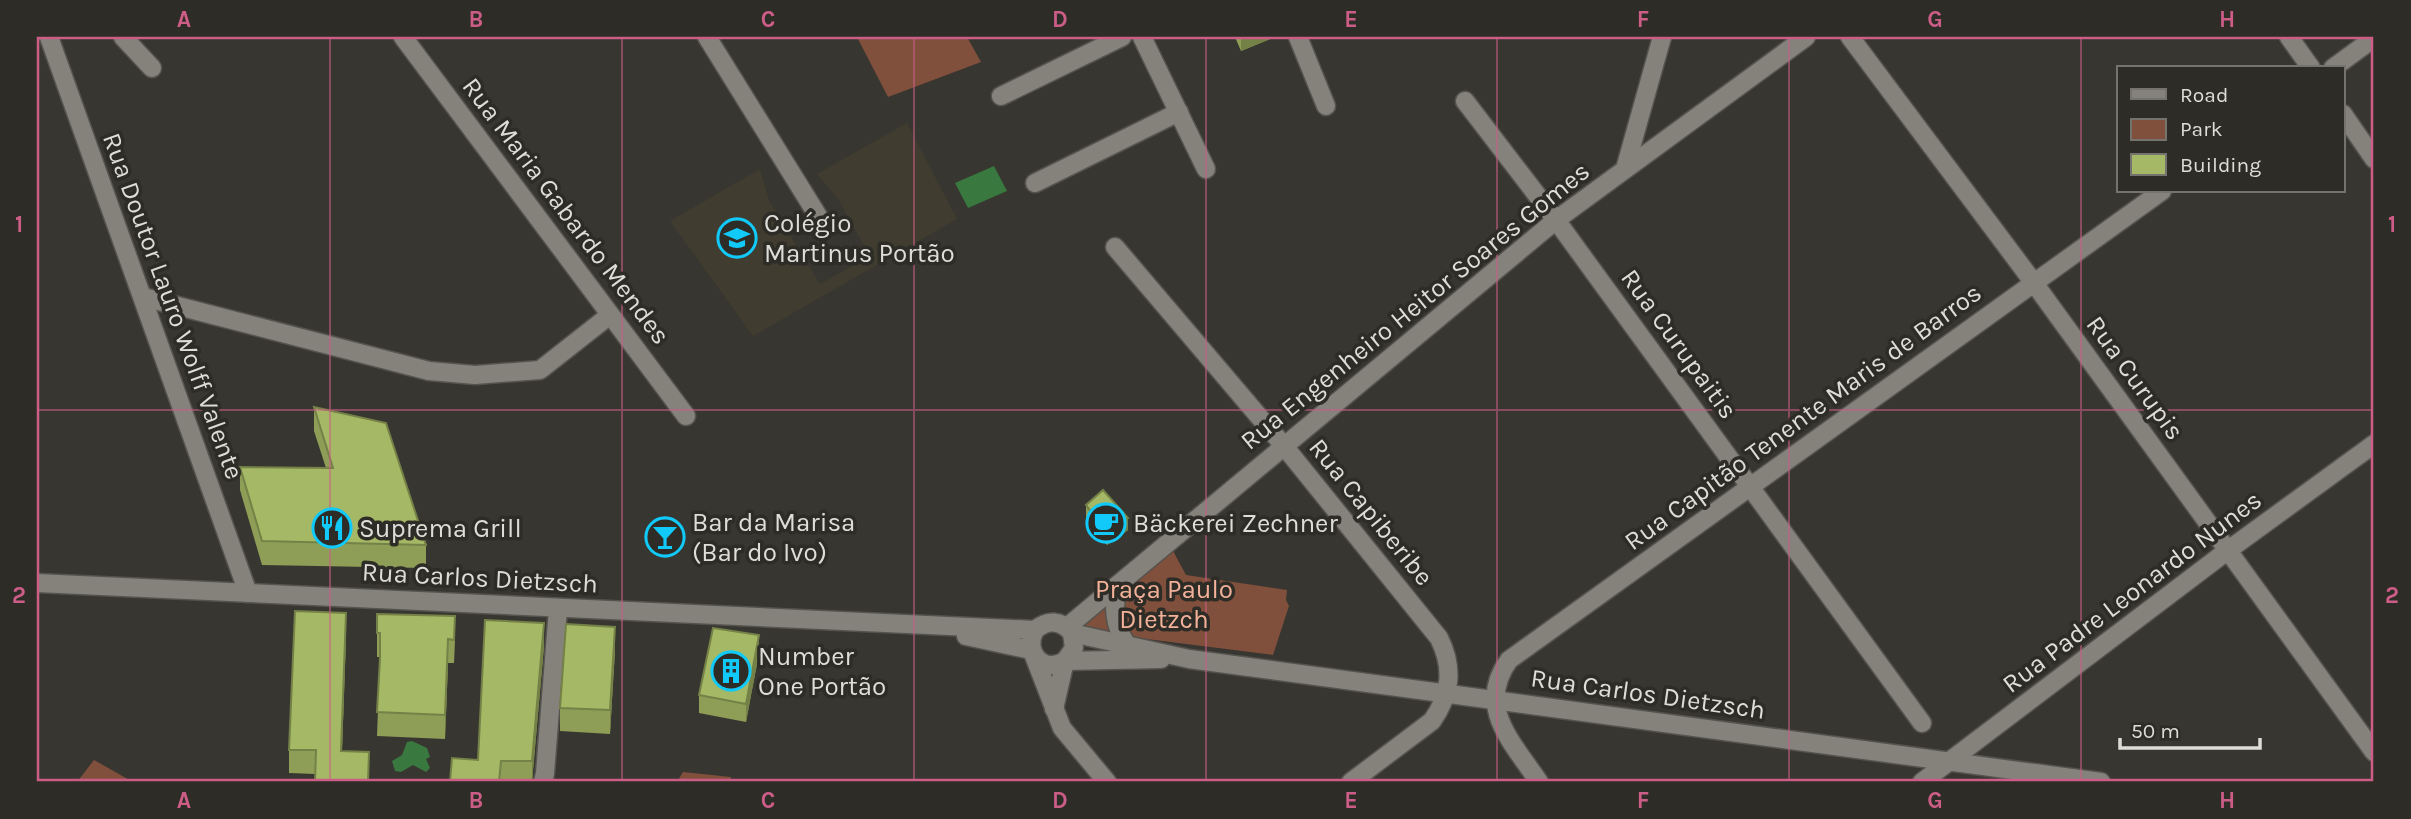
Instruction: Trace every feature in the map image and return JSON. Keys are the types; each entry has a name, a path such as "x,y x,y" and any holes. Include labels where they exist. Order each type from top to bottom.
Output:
{"street":[{"name":"Rua Doutor Lauro Wolff Valente","path":"49,37 248,593"},
{"path":"123,37 152,68"},
{"name":"Rua Maria Gabardo Mendes","path":"403,37 686,416"},
{"path":"707,37 818,216"},
{"path":"1001,96 1122,37"},
{"path":"1142,37 1206,169"},
{"path":"1298,37 1326,106"},
{"path":"1625,169 1662,37"},
{"name":"Rua Engenheiro Heitor Soares Gomes","path":"1069,630 1119,584 1556,220 1806,37"},
{"name":"Rua Curupis","path":"1850,37 2034,283 2374,752"},
{"path":"2289,37 2310,66"},
{"path":"2336,66 2374,38"},
{"name":"Rua Curupaitis","path":"1465,101 1556,220 1922,723"},
{"path":"1035,183 1179,113"},
{"path":"2344,115 2374,159"},
{"name":"Rua Capitão Tenente Maris de Barros","path":"1494,700 1497,681 1509,660 2161,192"},
{"name":"Rua Capiberibe","path":"1115,247 1284,446 1439,638 1448,659 1447,693"},
{"path":"143,298 429,371 475,375 540,370 610,314"},
{"name":"Rua Padre Leonardo Nunes","path":"1922,782 2227,551 2374,444"},
{"name":"Rua Carlos Dietzsch","path":"37,583 922,626 1035,630 1046,622 1054,622 1069,630 1189,659 2101,782"},
{"path":"1119,584 1115,598 1115,619 1119,633 1127,645"},
{"path":"543,782 558,608"},
{"name":"Rua Carlos Dietzsch","path":"922,626 1033,653 1045,665 1059,665 1065,661 1189,659"},
{"path":"1035,630 1030,643 1062,729 1107,782"},
{"path":"1054,709 1065,661 1074,648 1069,630"},
{"path":"1351,782 1432,721 1447,693"},
{"path":"1494,700 1503,728 1539,782"}],"shaded area":[{"name":"Colégio Martinus Portão","path":"907,123 957,219 753,336 670,221 760,169 769,201 820,284 870,256 838,199 817,174"},
{"path":"994,166 1007,191 968,208 955,183"},
{"path":"412,741 427,748 430,757 426,759 430,768 426,772 413,765 401,772 395,771 392,761 402,755 407,742"}],"green space":[{"path":"857,37 967,37 981,62 888,97"},
{"name":"Praça Paulo Dietzch","path":"1172,549 1186,575 1287,590 1286,600 1289,606 1273,655 1075,630"},
{"path":"94,760 133,782 77,782"},
{"path":"683,772 731,777 731,782 677,782"}],"building":[{"name":"Suprema Grill","path":"314,407 386,423 426,545 262,541 240,467 333,468"},
{"path":"1103,490 1128,518 1107,533 1086,505"},
{"path":"295,611 346,613 341,751 369,752 368,782 315,782 316,750 289,750"},
{"path":"377,614 455,616 454,640 448,639 445,715 377,712 380,633 377,633"},
{"path":"485,620 544,623 532,761 501,761 499,782 450,782 452,758 478,760"},
{"path":"566,624 615,627 610,710 560,708"},
{"name":"Number One Portão","path":"713,628 759,635 746,704 699,695"}],"place":[{"name":"Colégio Martinus Portão","path":"737,238"},
{"name":"Bäckerei Zechner","path":"1106,523"},
{"name":"Suprema Grill","path":"332,528"},
{"name":"Bar da Marisa (Bar do Ivo)","path":"665,537"},
{"name":"Number One Portão","path":"731,671"}]}
